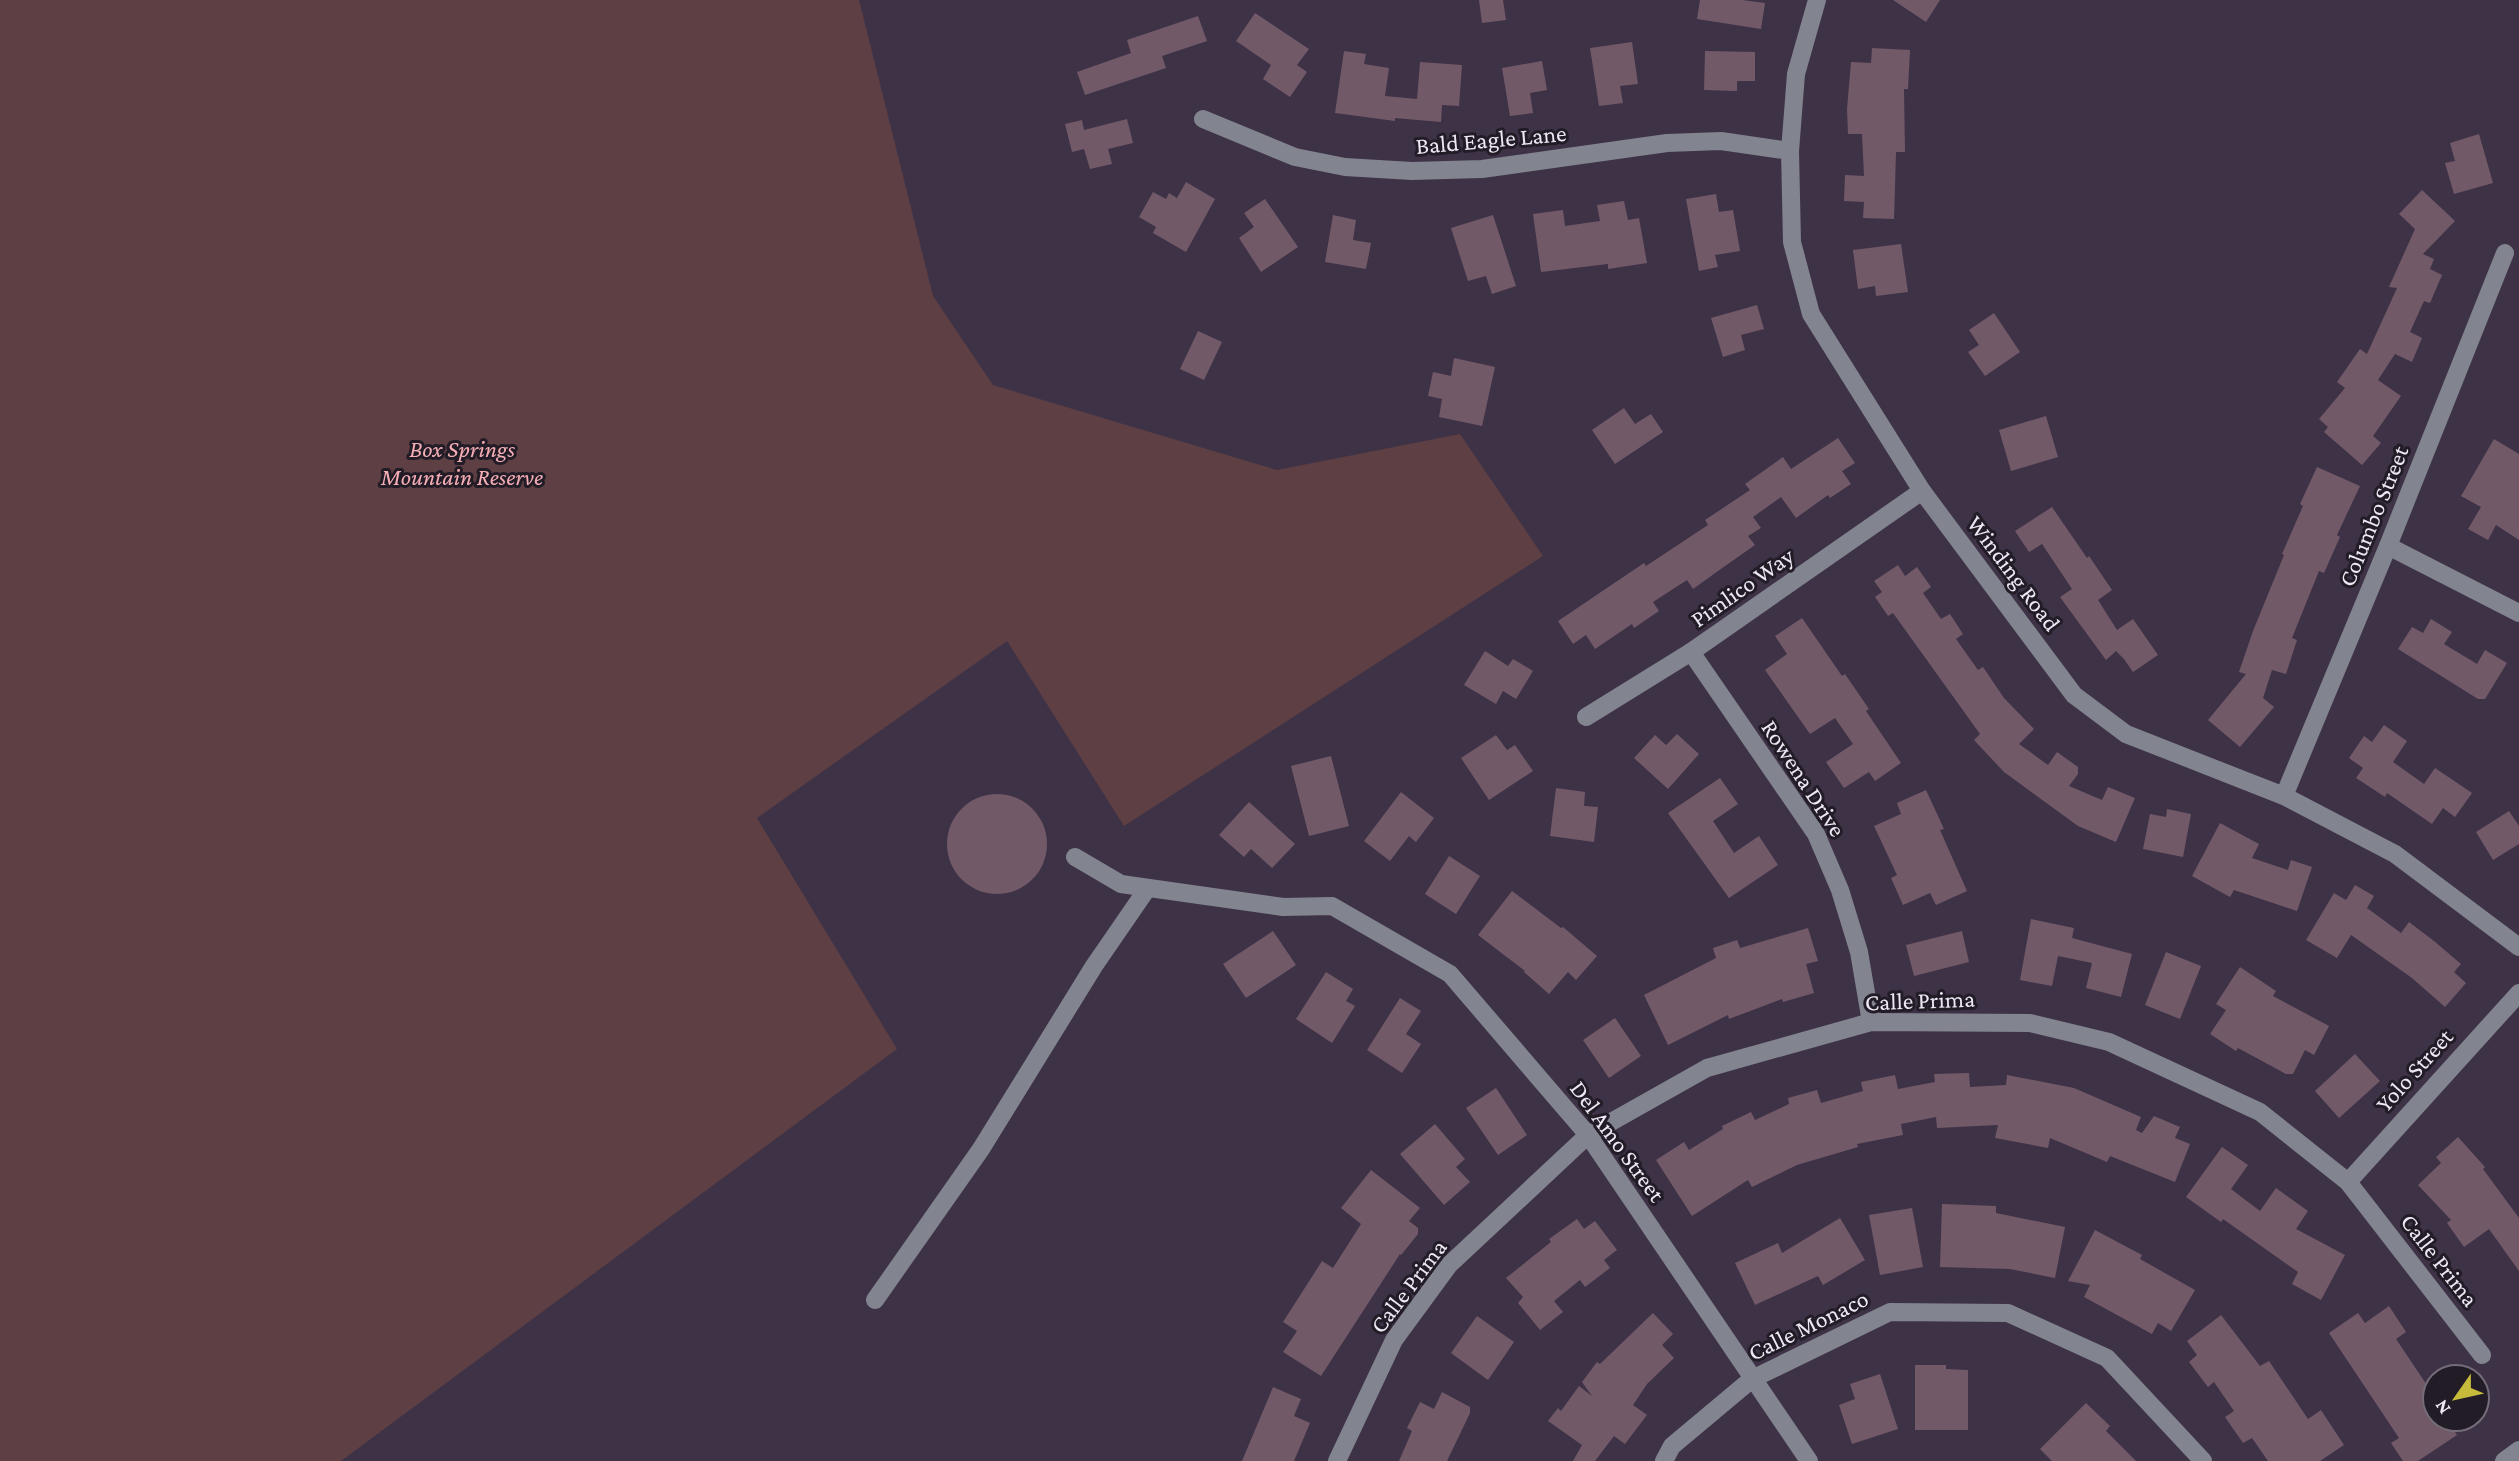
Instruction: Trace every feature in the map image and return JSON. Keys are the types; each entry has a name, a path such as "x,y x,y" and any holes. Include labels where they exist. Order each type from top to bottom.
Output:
{"street":[{"name":"Winding Road","path":"1817,0 1796,74 1790,151 1792,243 1811,314 1922,491 2074,695 2126,734 2284,796 2395,854 2519,947"},
{"name":"Bald Eagle Lane","path":"1203,119 1295,157 1345,167 1398,170 1482,169 1667,143 1721,141 1790,151"},
{"name":"Columbo Street","path":"2284,796 2505,253"},
{"name":"Pimlico Way","path":"1586,717 1691,652 1922,491"},
{"path":"2388,546 2519,613"},
{"name":"Rowena Drive","path":"1691,652 1815,834 1840,890 1859,952 1871,1022"},
{"path":"874,1300 981,1149 1094,966 1147,889 1121,884 1075,857"},
{"name":"Del Amo Street","path":"1147,889 1283,907 1332,906 1450,974 1588,1135 1809,1461"},
{"name":"Yolo Street","path":"2348,1182 2519,993"},
{"name":"Calle Prima","path":"1337,1461 1394,1340 1449,1265 1588,1135 1707,1068 1871,1022 2030,1023 2109,1042 2260,1112 2348,1182 2482,1355"},
{"name":"Calle Monaco","path":"1664,1461 1672,1446 1752,1378 1890,1312 2008,1313 2107,1358 2203,1461"},
{"path":"2504,1461 2519,1450"}],"green space":[{"name":"Box Springs Mountain Reserve","path":"0,0 859,0 933,296 993,385 1277,470 1460,434 1543,556 1124,826 1007,641 757,818 897,1049 341,1461 0,1461"}],"building":[{"path":"1479,0 1503,0 1506,20 1482,23"},
{"path":"1700,0 1765,3 1761,29 1697,19"},
{"path":"1893,0 1940,0 1926,22"},
{"path":"1255,13 1309,49 1297,65 1307,72 1290,97 1263,79 1271,65 1236,41"},
{"path":"1198,16 1207,41 1162,56 1166,68 1085,95 1077,72 1131,53 1127,40"},
{"path":"1632,42 1638,84 1620,86 1623,103 1599,106 1590,48"},
{"path":"1872,48 1910,50 1908,89 1904,89 1905,152 1896,152 1894,219 1863,218 1864,202 1844,201 1845,175 1864,176 1862,134 1848,134 1851,62 1871,63"},
{"path":"1344,51 1366,54 1364,64 1389,68 1385,96 1417,99 1420,62 1462,65 1459,106 1442,105 1441,122 1395,118 1395,121 1335,113"},
{"path":"1705,51 1755,52 1755,81 1737,81 1737,91 1704,90"},
{"path":"1542,61 1547,90 1530,93 1533,113 1510,116 1502,68"},
{"path":"1127,119 1133,143 1108,149 1112,164 1090,169 1084,149 1072,152 1065,124 1082,120 1084,130"},
{"path":"2479,134 2493,183 2454,194 2445,163 2455,161 2450,143"},
{"path":"1186,182 1215,199 1186,252 1153,233 1156,227 1139,217 1153,192 1166,199 1169,193 1177,198"},
{"path":"2422,190 2455,221 2423,254 2434,259 2430,269 2442,275 2430,303 2424,301 2410,332 2422,338 2412,362 2395,354 2378,380 2401,396 2373,436 2381,443 2362,465 2324,432 2328,427 2319,419 2345,388 2337,382 2360,349 2367,354 2397,288 2389,287 2415,229 2399,214"},
{"path":"1716,194 1719,212 1733,210 1740,251 1715,255 1718,267 1699,271 1686,199"},
{"path":"1265,199 1298,247 1261,272 1239,238 1254,227 1244,213"},
{"path":"1624,201 1628,220 1639,218 1647,263 1608,269 1608,264 1541,272 1533,214 1563,210 1565,226 1600,221 1597,205"},
{"path":"1333,215 1356,220 1353,240 1371,243 1366,269 1325,262"},
{"path":"1493,215 1516,286 1492,294 1486,276 1468,281 1451,228"},
{"path":"1901,244 1908,292 1876,296 1875,286 1858,289 1853,250"},
{"path":"1757,305 1764,329 1741,335 1745,350 1723,357 1711,318"},
{"path":"1994,313 2020,352 1985,376 1968,352 1979,345 1969,330"},
{"path":"1198,331 1222,342 1204,380 1180,369"},
{"path":"1454,358 1495,367 1482,426 1439,417 1442,399 1428,396 1433,372 1451,376"},
{"path":"1624,408 1635,424 1651,414 1663,432 1615,464 1592,430"},
{"path":"2046,416 2058,457 2011,471 1999,430"},
{"path":"1838,438 1855,463 1842,471 1851,484 1830,498 1828,495 1796,518 1781,497 1753,517 1761,528 1748,536 1755,545 1693,589 1687,580 1653,602 1659,611 1634,628 1632,624 1595,649 1586,635 1573,644 1558,621 1644,563 1646,566 1708,525 1705,520 1750,490 1745,484 1783,457 1791,469"},
{"path":"2494,439 2519,454 2519,540 2496,525 2488,540 2468,529 2481,507 2461,496"},
{"path":"2317,467 2360,486 2337,535 2340,537 2324,573 2319,571 2292,638 2297,640 2286,674 2272,670 2263,698 2274,707 2240,747 2208,720 2246,674 2239,672 2253,631 2303,506 2300,504"},
{"path":"2052,507 2112,590 2098,600 2117,630 2133,619 2158,655 2133,672 2116,651 2106,660 2060,597 2072,589 2042,544 2029,552 2015,531"},
{"path":"1898,565 1905,576 1917,567 1931,587 1923,593 1941,619 1950,614 1963,634 1956,639 1978,670 1983,667 2004,698 2034,729 2019,744 2048,765 2057,752 2078,767 2078,774 2069,786 2102,800 2108,787 2135,798 2116,842 2078,826 2004,772 1974,740 1980,734 1893,613 1888,616 1875,597 1882,592 1874,581"},
{"path":"1802,618 1842,676 1845,674 1869,709 1866,711 1901,763 1875,781 1869,772 1844,788 1826,762 1853,744 1835,718 1810,734 1765,670 1787,654 1775,636"},
{"path":"2431,619 2452,632 2444,644 2477,664 2485,650 2507,663 2485,699 2478,699 2398,649 2412,627 2423,633"},
{"path":"1485,651 1508,666 1513,659 1533,671 1516,699 1503,691 1496,704 1464,685"},
{"path":"2384,725 2407,741 2393,762 2424,784 2435,768 2472,793 2455,817 2443,808 2432,824 2387,793 2385,797 2356,778 2363,768 2349,758 2364,736 2372,742"},
{"path":"1677,734 1699,754 1668,789 1634,758 1655,735 1666,745"},
{"path":"1496,735 1507,750 1515,745 1533,771 1489,800 1461,758"},
{"path":"1331,756 1349,826 1309,836 1291,766"},
{"path":"1720,778 1738,804 1713,821 1734,853 1759,836 1778,865 1729,898 1668,813"},
{"path":"1556,788 1585,792 1584,806 1598,807 1594,842 1550,836"},
{"path":"1926,790 1967,891 1936,905 1930,893 1903,905 1891,878 1897,875 1874,826 1901,814 1897,803"},
{"path":"1401,792 1434,818 1416,842 1409,836 1390,861 1364,841"},
{"path":"997,794 1016,798 1032,809 1043,825 1047,844 1043,863 1032,879 1016,890 997,894 978,890 962,879 951,863 947,844 951,825 962,809 978,798"},
{"path":"1249,802 1295,844 1272,868 1251,849 1244,857 1219,835"},
{"path":"2167,809 2191,814 2183,857 2143,849 2150,814 2166,817"},
{"path":"2509,811 2519,826 2519,844 2493,860 2476,832"},
{"path":"2220,823 2259,844 2252,858 2288,870 2291,860 2312,867 2297,911 2234,890 2230,897 2192,876"},
{"path":"1449,856 1480,876 1456,914 1425,894"},
{"path":"2355,885 2374,896 2367,908 2401,933 2409,922 2461,964 2454,972 2466,983 2445,1007 2412,978 2351,935 2337,958 2306,940 2334,893 2346,900"},
{"path":"1512,891 1563,927 1597,956 1576,980 1568,972 1549,994 1525,971 1478,935"},
{"path":"2031,919 2074,928 2072,938 2132,954 2121,997 2086,988 2092,963 2058,956 2052,986 2020,980"},
{"path":"1808,928 1818,961 1806,964 1814,993 1783,1002 1782,999 1729,1019 1728,1015 1668,1045 1644,995 1716,958 1713,948 1737,940 1740,948"},
{"path":"1273,931 1296,965 1246,998 1223,964"},
{"path":"1962,931 1969,962 1914,976 1906,945"},
{"path":"2166,952 2201,966 2180,1019 2145,1005"},
{"path":"2240,967 2276,991 2273,996 2329,1026 2314,1055 2305,1050 2293,1074 2286,1074 2238,1048 2236,1051 2210,1034 2226,1010 2216,1004"},
{"path":"1326,972 1353,989 1346,1001 1355,1006 1332,1043 1296,1019"},
{"path":"1400,998 1421,1011 1406,1034 1421,1044 1402,1073 1367,1050"},
{"path":"1615,1018 1641,1056 1609,1078 1583,1040"},
{"path":"2355,1054 2380,1081 2339,1118 2315,1091"},
{"path":"1969,1073 1970,1087 2006,1085 2007,1075 2074,1088 2141,1117 2136,1130 2142,1133 2154,1116 2180,1127 2175,1138 2190,1144 2175,1182 2110,1156 2107,1162 2050,1138 2048,1148 1995,1138 1998,1125 1937,1128 1936,1117 1901,1124 1903,1135 1857,1144 1858,1147 1797,1165 1752,1187 1748,1180 1692,1216 1656,1160 1684,1142 1689,1150 1723,1129 1722,1126 1751,1112 1755,1120 1789,1104 1788,1098 1817,1090 1821,1103 1863,1091 1861,1082 1895,1075 1898,1089 1935,1082 1934,1074"},
{"path":"1496,1088 1527,1135 1498,1155 1466,1108"},
{"path":"1435,1124 1465,1159 1456,1167 1470,1182 1444,1205 1400,1154"},
{"path":"2458,1137 2485,1167 2483,1169 2519,1218 2519,1271 2489,1229 2464,1247 2447,1223 2451,1220 2418,1185 2441,1163 2436,1157"},
{"path":"2222,1147 2248,1165 2231,1189 2260,1211 2276,1188 2308,1211 2296,1229 2345,1255 2321,1300 2292,1284 2298,1272 2223,1219 2221,1222 2186,1197"},
{"path":"1371,1170 1420,1208 1409,1221 1418,1228 1418,1234 1400,1254 1321,1376 1283,1352 1297,1331 1283,1322 1322,1261 1333,1268 1361,1224 1341,1208"},
{"path":"1942,1204 1996,1206 1996,1213 2065,1227 2055,1278 2010,1269 1940,1267"},
{"path":"1912,1208 1923,1267 1880,1275 1869,1215"},
{"path":"1840,1218 1865,1260 1823,1285 1818,1276 1755,1305 1735,1263 1778,1243 1782,1253"},
{"path":"1577,1219 1584,1229 1595,1221 1617,1250 1604,1260 1610,1268 1585,1287 1580,1280 1554,1301 1563,1312 1540,1330 1518,1303 1523,1297 1506,1278 1551,1242 1549,1239"},
{"path":"2095,1230 2142,1255 2140,1259 2195,1290 2171,1331 2158,1323 2152,1334 2084,1297 2090,1285 2068,1281"},
{"path":"2389,1306 2406,1332 2396,1339 2421,1376 2421,1433 2457,1435 2418,1461 2403,1461 2391,1443 2399,1438 2329,1333 2358,1313 2365,1323"},
{"path":"1653,1313 1673,1334 1662,1345 1674,1358 1647,1384 1633,1405 1647,1415 1625,1444 1614,1436 1595,1461 1573,1461 1582,1445 1548,1421 1558,1408 1561,1411 1579,1386 1592,1396 1582,1382 1597,1362 1600,1364"},
{"path":"2221,1315 2260,1366 2269,1361 2308,1419 2321,1410 2344,1445 2320,1461 2268,1461 2252,1438 2243,1443 2225,1417 2234,1411 2214,1382 2208,1387 2189,1362 2197,1355 2187,1341"},
{"path":"1477,1316 1514,1342 1488,1380 1451,1353"},
{"path":"1915,1365 1946,1365 1946,1369 1968,1370 1968,1430 1915,1430"},
{"path":"1880,1374 1898,1429 1852,1444 1839,1405 1855,1399 1850,1384"},
{"path":"1273,1387 1301,1399 1294,1416 1310,1423 1294,1461 1242,1461"},
{"path":"1442,1392 1470,1407 1470,1413 1447,1461 1399,1461 1412,1431 1407,1428 1420,1402 1434,1409"},
{"path":"2086,1403 2110,1426 2106,1431 2136,1461 2052,1461 2040,1449"}]}
